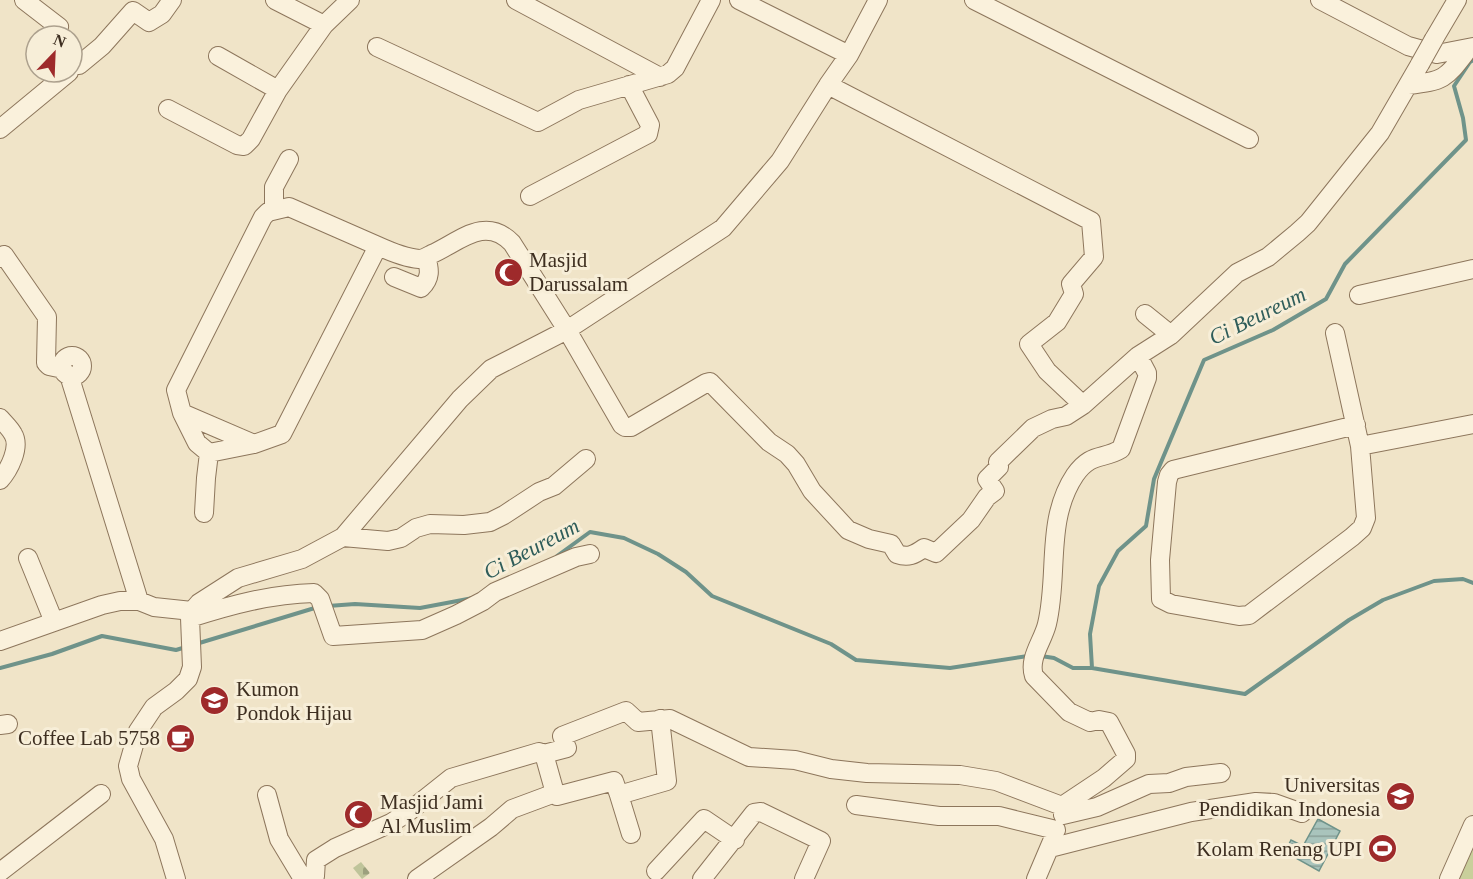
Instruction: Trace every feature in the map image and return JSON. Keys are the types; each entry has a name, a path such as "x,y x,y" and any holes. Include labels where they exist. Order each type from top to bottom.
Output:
{"street":[{"path":"24,0 55,24"},
{"path":"84,58 102,46 133,10 149,22 162,14 172,0"},
{"path":"275,0 324,25"},
{"path":"168,109 237,145 244,146 251,140 278,90 324,25 350,0"},
{"path":"516,0 660,77"},
{"path":"377,47 538,122 579,100 668,74 675,68 711,0"},
{"path":"739,0 849,55"},
{"path":"176,879 164,839 131,779 128,766 132,747 154,707 188,679 193,655 191,618 209,595 238,578 302,559 343,537 453,408 491,369 567,330 723,228 780,161 849,55 878,0"},
{"path":"974,0 1249,139"},
{"path":"1320,0 1408,46 1437,54 1471,48"},
{"path":"209,453 197,443 182,413 176,390 263,217 268,212 289,207 378,246 419,259 444,249 465,235 481,231 496,232 504,234 512,243 567,330 622,425 631,427 710,382 725,400 769,442 787,454 796,464 812,491 848,530 869,539 891,544 897,554 904,556 914,555 924,548 936,553 971,520 987,497 995,491 987,479 999,466 998,462 1033,428 1052,419 1066,416 1083,405 1138,356 1171,335 1237,273 1268,256 1308,223 1380,133 1457,0"},
{"path":"1408,85 1430,83 1448,75 1471,48"},
{"path":"218,57 278,90"},
{"path":"0,129 52,84"},
{"path":"530,196 648,134 650,125 629,85"},
{"path":"828,85 1091,220 1094,257 1071,284 1074,294 1057,322 1029,344 1047,371 1083,405"},
{"path":"274,210 274,187 289,159"},
{"path":"209,453 254,444 282,434 378,246"},
{"path":"0,258 4,255 47,317 46,363 66,372 139,601"},
{"path":"394,277 421,288 429,277 430,268 426,257"},
{"path":"1359,295 1473,269"},
{"path":"1145,314 1171,335"},
{"path":"1335,333 1356,425 1365,524 1352,537 1249,615 1239,616 1171,604 1161,599 1160,560 1167,482 1173,470 1356,425"},
{"path":"1036,879 1050,849 1060,817 1119,768 1126,759 1126,754 1109,722 1099,720 1090,722 1069,711 1034,676 1032,669 1037,646 1047,625 1058,513 1068,487 1077,473 1093,458 1121,449 1147,378 1147,373 1138,356"},
{"path":"182,413 254,444"},
{"path":"0,418 16,440 13,457 5,475 0,480"},
{"path":"1359,446 1473,424"},
{"path":"204,513 209,453"},
{"path":"343,537 388,541 401,538 416,528 430,524 464,525 490,522 538,492 554,486 586,459"},
{"path":"0,641 120,601 139,601 191,618 237,603 278,595 314,593 323,606 333,636 422,630 483,601 495,592 576,557 590,554"},
{"path":"28,558 54,622"},
{"path":"310,878 316,860 335,848 391,823 451,778 539,752 567,748 563,735 626,711 638,722 669,718 749,757 795,760 831,769 867,773 960,775 996,781 1060,817"},
{"path":"619,795 667,782 660,719"},
{"path":"544,753 555,793 558,796 614,781 631,834"},
{"path":"856,805 939,816 1060,817 1097,807 1149,784 1169,783 1186,777 1221,773"},
{"path":"417,879 512,809 555,793"},
{"path":"0,872 101,794"},
{"path":"267,795 279,839 310,878"},
{"path":"1050,849 1191,812 1256,802 1274,803 1302,813"},
{"path":"702,879 754,813 760,812 819,840 804,879"},
{"path":"656,871 704,819 735,840"},
{"path":"1449,879 1473,825"}],"green space":[{"path":"1473,838 1473,879 1455,879"},
{"path":"361,862 370,873 362,879 353,868"}],"water":[{"path":"1318,819 1340,831 1319,871 1285,852 1291,840 1303,846"}],"waterway":[{"name":"Ci Beureum","path":"1041,656 1054,658 1073,668 1092,668 1090,634 1099,586 1118,551 1146,526 1154,479 1204,360 1273,330 1326,299 1345,264 1466,140 1463,118 1454,86 1473,60"},
{"name":"Ci Beureum","path":"557,556 590,532 624,538 658,554 686,572 712,596 831,644 856,660 950,668 1028,656"},
{"name":"Ci Beureum","path":"1092,668 1245,694 1349,620 1383,600 1434,581 1463,579 1473,583"},
{"name":"Ci Beureum","path":"328,606 355,604 420,608 473,598"},
{"name":"Ci Beureum","path":"196,644 318,607"},
{"name":"Ci Beureum","path":"0,668 52,654 102,636 176,650 186,647"}],"place":[{"name":"Masjid Darussalam","path":"508,272"},
{"name":"Kumon Pondok Hijau","path":"215,701"},
{"name":"Coffee Lab 5758","path":"181,738"},
{"name":"Universitas Pendidikan Indonesia","path":"1401,797"},
{"name":"Masjid Jami Al Muslim","path":"359,814"},
{"name":"Kolam Renang UPI","path":"1383,849"}]}
